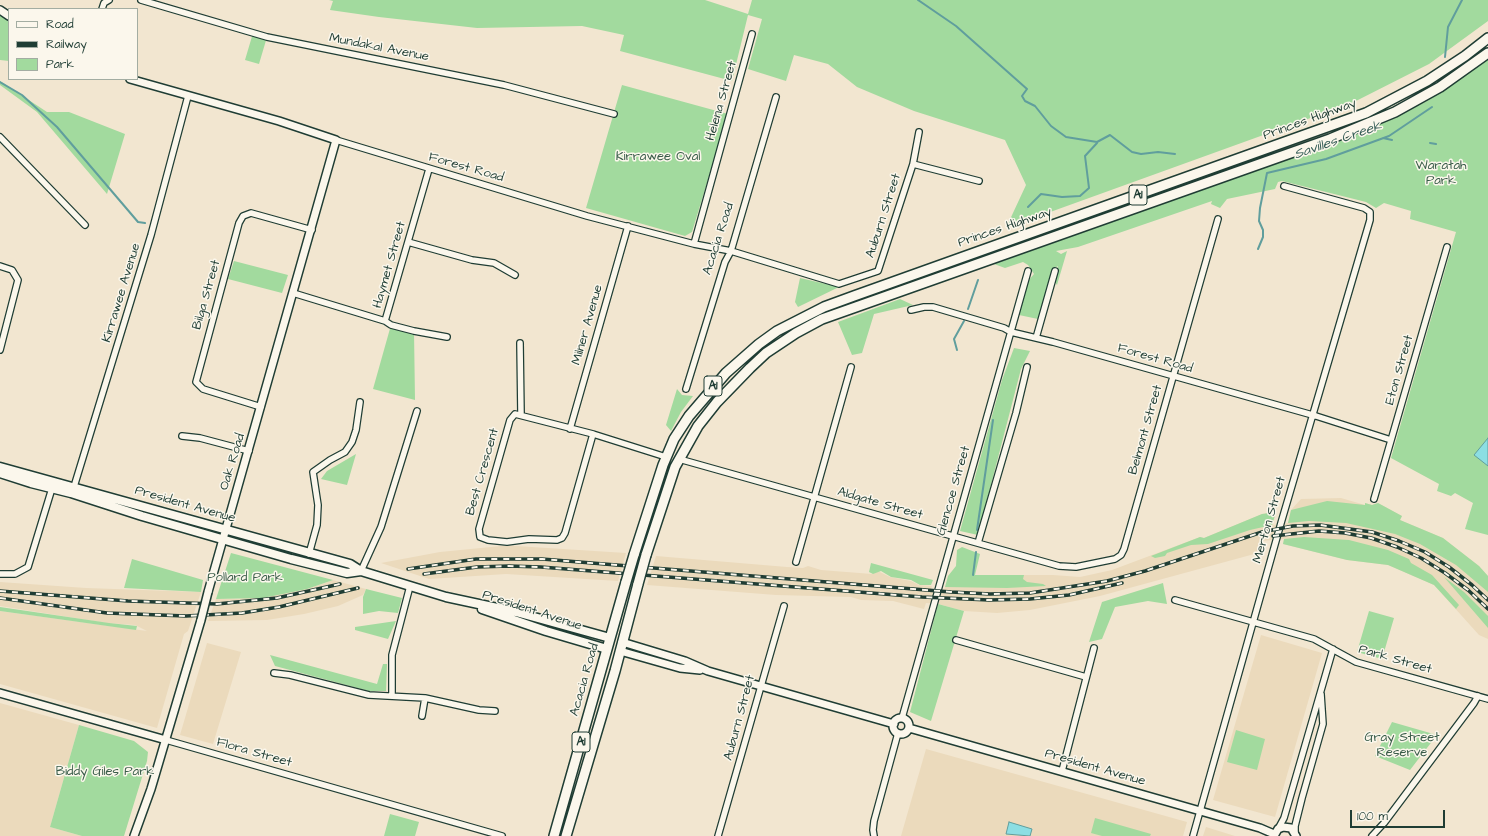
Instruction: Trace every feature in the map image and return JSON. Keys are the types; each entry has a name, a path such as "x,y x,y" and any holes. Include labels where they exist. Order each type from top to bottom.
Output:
{"highway":[{"name":"Princes Highway","path":"634,555 650,498 666,457 674,439 692,412 726,373 759,344 798,320 824,307 869,290 1360,115 1427,81 1466,56 1488,38"},
{"name":"Princes Highway","path":"646,555 664,495 679,459 698,426 733,384 766,354 809,326 878,299 1330,139 1394,112 1440,87 1488,53"},
{"name":"Acacia Road","path":"554,836 634,555"},
{"name":"Acacia Road","path":"566,836 646,555"},
{"name":"President Avenue","path":"610,638 621,647"},
{"name":"President Avenue","path":"607,649 621,647"}],"main road":[{"name":"President Avenue","path":"0,466 54,481 73,490 142,516 222,540 347,573 361,571"},
{"name":"President Avenue","path":"0,473 52,489 73,490 350,564 361,571 465,602 546,631 607,649"},
{"name":"President Avenue","path":"465,602 516,612 610,638"}],"street":[{"path":"102,8 104,3 109,0"},
{"name":"Mundakal Avenue","path":"140,0 267,37 504,85 614,114"},
{"name":"Helena Street","path":"694,244 752,34"},
{"name":"Forest Road","path":"133,80 279,121 429,169 628,226 694,244 731,252 798,273"},
{"name":"Kirrawee Avenue","path":"73,490 151,235 188,96"},
{"name":"Acacia Road","path":"686,389 725,262 731,252 776,97"},
{"name":"Auburn Street","path":"798,273 839,284 878,271 913,164 918,132"},
{"path":"0,137 85,225"},
{"name":"Oak Road","path":"134,836 166,740 201,620 222,540 312,230 336,140"},
{"path":"913,164 979,181"},
{"name":"Haymet Street","path":"293,293 385,321 429,169"},
{"name":"Merton Street","path":"1193,836 1312,415 1370,220 1370,212 1364,208 1284,186"},
{"name":"Bilga Street","path":"261,407 203,389 196,382 239,223 245,215 254,213 312,230"},
{"name":"Belmont Street","path":"1121,555 1218,219"},
{"name":"Milner Avenue","path":"570,429 628,226"},
{"path":"408,242 472,260 494,263 515,275"},
{"name":"Eton Street","path":"1374,499 1447,247"},
{"path":"0,266 12,270 17,276 18,282 0,350"},
{"name":"Glencoe Street","path":"902,718 1028,271"},
{"path":"1036,338 1055,271"},
{"name":"Forest Road","path":"911,310 924,307 933,307 1004,328 1011,332 1312,415 1391,440"},
{"path":"385,321 391,325 414,331 447,337"},
{"path":"520,343 521,414 570,429 593,434 666,457"},
{"path":"978,543 1016,413 1027,367"},
{"path":"796,562 851,368"},
{"path":"309,554 317,525 318,505 313,472 345,452 352,442 356,430 360,402"},
{"path":"361,571 381,527 417,411"},
{"name":"Best Crescent","path":"521,414 513,415 510,420 479,528 479,534 485,539 507,542 557,540 562,538 565,533 593,434"},
{"path":"182,436 200,438 249,451"},
{"name":"Aldgate Street","path":"679,459 815,496 953,537 1063,567 1081,566 1112,560 1121,555"},
{"path":"0,574 14,574 28,568 54,481"},
{"path":"392,696 392,655 410,586"},
{"name":"Park Street","path":"1175,600 1314,639 1356,662 1488,699"},
{"name":"Auburn Street","path":"718,836 784,606"},
{"path":"956,640 1086,677"},
{"name":"President Avenue","path":"621,647 680,668 708,671 894,724"},
{"path":"1062,771 1094,648"},
{"path":"1275,833 1284,818 1333,649"},
{"path":"274,673 290,675 369,695 425,698 479,710 495,711"},
{"path":"1296,835 1295,826 1324,716 1322,687"},
{"name":"Flora Street","path":"0,693 502,836"},
{"path":"1373,834 1384,823 1478,696"},
{"path":"422,716 425,698"},
{"path":"1313,715 1318,713 1324,716"},
{"path":"902,718 908,721 909,728 906,732 898,733 894,730 894,724 897,719 902,718"},
{"name":"President Avenue","path":"909,728 1275,833 1287,827 1296,835"},
{"path":"874,836 874,821 898,733"}],"shaded area":[{"path":"1341,498 1365,505 1365,503 1372,505 1378,503 1402,516 1400,520 1443,538 1479,566 1488,576 1488,639 1479,635 1434,585 1388,565 1347,560 1283,544 1284,539 1262,541 1263,550 1258,553 1100,596 1030,610 997,613 964,611 938,604 926,603 924,609 893,601 861,600 851,597 776,595 647,585 656,556 787,567 803,568 808,566 821,570 872,574 878,571 890,577 911,581 919,585 932,586 931,589 944,590 945,587 974,575 1053,575 1080,577 1112,570 1200,537 1204,538 1262,514 1276,512 1273,525 1288,523 1291,510 1301,499"},
{"path":"501,546 626,553 618,581 506,574 429,579 381,563 440,552"},
{"path":"333,580 366,589 363,595 338,606 304,614 267,620 208,621 216,599 238,599 307,589"},
{"path":"0,582 86,588 201,592 188,631 184,634 157,728 0,684 0,611 147,631 135,625 106,623 0,606"},
{"path":"1261,635 1322,653 1275,817 1213,800"},
{"path":"207,643 241,652 213,744 180,735"},
{"path":"0,703 79,725 50,827 82,836 0,836"},
{"path":"926,749 1187,822 1183,836 901,836"},
{"path":"1206,827 1235,836 1203,836"}],"green space":[{"path":"329,0 705,0 748,14 752,0 1488,0 1488,21 1429,64 1352,103 1006,228 1026,185 1005,140 914,111 857,87 828,64 794,55 786,81 748,69 762,19 748,15 732,81 620,51 624,35 582,26 477,28 330,10 333,1"},
{"path":"0,13 8,19 8,61 0,60"},
{"path":"253,33 267,37 259,64 245,60"},
{"name":"Waratah Park","path":"1488,59 1488,535 1465,529 1473,503 1455,493 1451,496 1437,491 1439,484 1391,458 1456,232 1410,219 1411,211 1384,203 1376,208 1366,202 1282,181 1278,182 1275,189 1227,199 1220,208 1211,204 1212,201 1078,247 1056,251 1061,254 1067,251 1057,285 1054,281 1058,266 1052,270 1038,319 1019,315 1028,281 1034,274 1028,265 1023,262 1005,268 994,264 1346,139 1427,101"},
{"path":"0,81 47,112 69,112 125,134 107,194 37,112 0,85"},
{"name":"Kirrawee Oval","path":"622,85 728,114 692,232 685,236 586,208"},
{"path":"234,261 288,275 282,293 228,279"},
{"path":"800,278 839,287 798,307 795,302"},
{"path":"900,299 913,305 874,314 862,353 852,355 838,322"},
{"path":"391,325 414,331 415,400 373,389"},
{"path":"1014,348 1030,351 1021,369 978,535 960,531 1002,380"},
{"path":"677,389 682,395 693,396 681,412 671,431 666,425"},
{"path":"356,454 347,485 321,479 327,471"},
{"path":"1327,501 1365,505 1365,503 1372,505 1378,503 1402,516 1400,520 1443,538 1479,566 1488,576 1488,592 1456,565 1420,544 1395,534 1346,523 1309,521 1288,523 1291,510"},
{"path":"1276,512 1272,525 1250,530 1208,544 1191,545 1167,553 1165,556 1155,558 1151,556 1200,537 1204,538 1262,514"},
{"path":"1304,537 1349,540 1388,550 1409,559 1411,563 1432,575 1459,605 1456,609 1434,585 1388,565 1347,560 1283,544 1284,539"},
{"path":"962,547 980,554 975,575 1024,575 1023,579 1027,582 1043,584 1046,586 1007,588 945,587 948,576 956,566 957,550"},
{"name":"Pollard Park","path":"231,553 333,580 307,589 263,598 216,599"},
{"path":"132,559 203,580 201,592 124,588"},
{"path":"871,563 933,580 931,585 920,585 911,580 891,577 881,571 873,574 869,572"},
{"path":"1444,577 1464,592 1488,616 1488,628"},
{"path":"1163,583 1167,604 1148,601 1115,607 1102,639 1089,642 1102,602"},
{"path":"366,589 402,598 398,613 379,611 363,614 363,597"},
{"path":"938,604 964,611 931,721 910,712"},
{"path":"0,607 137,626 136,630 0,611"},
{"path":"1369,611 1394,618 1382,659 1357,652"},
{"path":"396,621 388,639 355,630 355,627"},
{"path":"270,655 377,684 383,664 387,664 386,691 369,691 275,666"},
{"name":"Gray Street Reserve","path":"1392,722 1437,735 1410,770 1375,756"},
{"name":"Biddy Giles Park","path":"79,725 134,741 148,752 147,761 124,836 82,836 50,827"},
{"path":"1236,730 1265,739 1257,770 1227,762"},
{"path":"390,814 419,822 415,836 384,836"},
{"path":"1095,818 1151,834 1150,836 1102,836 1091,833"}],"water":[{"path":"1488,438 1488,466 1474,455"},
{"path":"1009,822 1032,829 1030,836 1006,834"}],"waterway":[{"name":"Savilles Creek","path":"918,0 956,26 1027,89 1022,96 1025,101 1035,106 1051,126 1066,137 1097,142 1110,135 1132,152 1141,154 1158,152 1175,154"},
{"name":"Savilles Creek","path":"1445,57 1448,27 1462,0"},
{"path":"0,82 22,95 57,127 138,222 145,223"},
{"name":"Savilles Creek","path":"1258,249 1263,237 1263,230 1259,221 1267,173 1326,159 1389,136 1432,107"},
{"name":"Savilles Creek","path":"1383,138 1392,140"},
{"path":"1028,207 1041,194 1062,197 1080,196 1089,188 1085,156 1097,143"},
{"path":"1430,143 1436,144"},
{"path":"968,309 978,280"},
{"path":"957,350 954,339 964,321"},
{"path":"977,530 993,420"},
{"path":"973,575 976,552"}],"railway":[{"path":"408,569 476,559 542,559 951,592 990,594 1030,593 1107,581 1145,571 1262,532 1293,526 1320,525 1372,532 1425,552 1449,567 1488,600"},
{"path":"1273,536 1319,531 1345,533 1371,538 1397,547 1421,558 1468,590 1488,609"},
{"path":"424,574 477,567 541,567 922,597 989,600 1030,599 1069,595 1122,583"},
{"path":"0,591 128,601 217,604 277,598 340,584"},
{"path":"0,598 107,613 186,616 242,613 279,607 358,588"}]}
